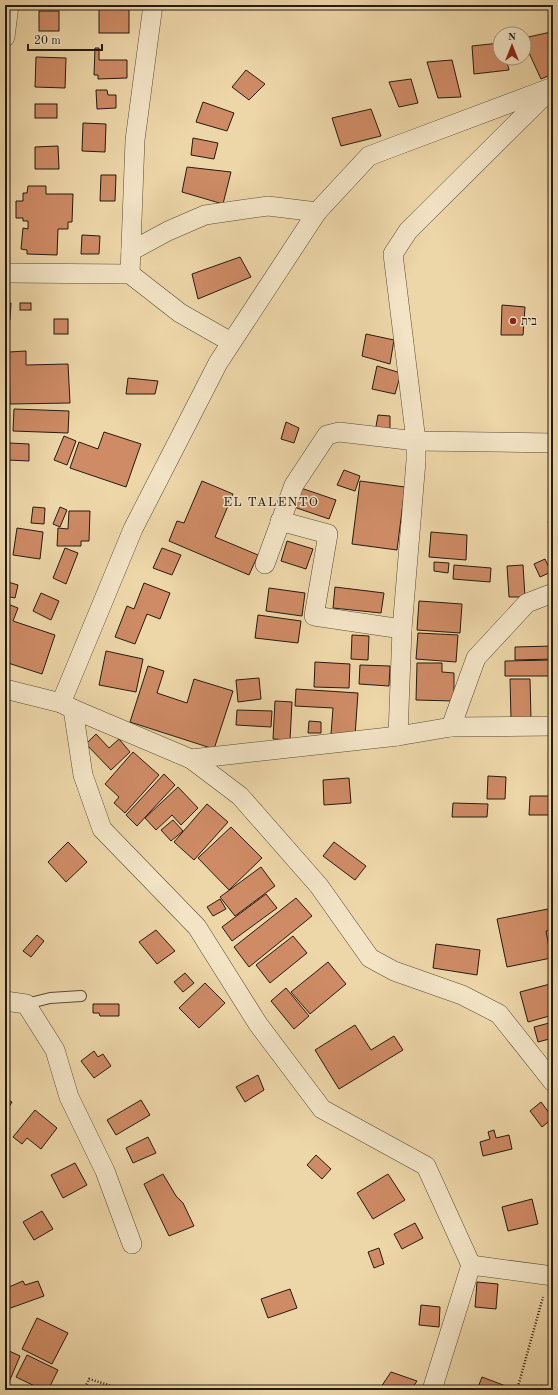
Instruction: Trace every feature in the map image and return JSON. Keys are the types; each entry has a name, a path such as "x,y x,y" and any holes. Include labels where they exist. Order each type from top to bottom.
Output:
{"street":[{"path":"5,37 9,5"},
{"path":"130,274 135,140 152,5"},
{"path":"432,1390 471,1265 426,1166 322,1109 258,1024 197,927 102,829 83,775 67,706 133,529 218,363 318,212 369,156 553,87"},
{"path":"398,736 402,629 416,461 416,440 393,254 408,231 553,87"},
{"path":"131,251 168,231 205,215 268,206 318,212"},
{"path":"5,273 130,274 180,313 231,342"},
{"path":"265,564 294,485 327,435 339,432 416,440 553,443"},
{"path":"280,521 328,534 314,616 402,629"},
{"path":"451,728 476,658 527,603 553,593"},
{"path":"5,689 67,706 191,758 240,796 319,886 370,958 394,972 462,995 499,1014 553,1082"},
{"path":"191,758 398,736 451,728 553,726"},
{"path":"5,1001 26,1004 55,1050 69,1097 105,1171 132,1244"},
{"path":"471,1265 551,1276"}],"lane":[{"path":"26,1004 50,998 81,996"}],"path":[{"path":"517,1390 551,1276"},
{"path":"84,1390 89,1379 125,1390"}],"building":[{"path":"99,5 129,5 129,33 99,33"},
{"path":"39,11 59,11 59,31 39,31"},
{"path":"551,32 553,37 553,74 541,79 532,59 532,36"},
{"path":"492,44 492,66 508,66 509,70 474,74 472,46"},
{"path":"95,48 99,48 99,60 127,60 127,78 98,79 98,75 94,75"},
{"path":"36,57 66,58 65,88 35,87"},
{"path":"452,60 461,97 438,98 427,62"},
{"path":"246,70 265,84 249,100 232,87"},
{"path":"411,79 418,103 399,107 389,82"},
{"path":"96,90 107,90 108,95 116,95 116,108 97,109"},
{"path":"203,102 234,113 227,131 196,122"},
{"path":"35,104 57,104 57,118 35,118"},
{"path":"371,109 381,136 341,146 332,118"},
{"path":"83,123 106,124 105,152 82,151"},
{"path":"193,138 218,143 214,159 191,155"},
{"path":"58,146 59,169 35,169 35,147"},
{"path":"187,167 231,172 223,204 182,192"},
{"path":"101,175 116,175 115,201 100,201"},
{"path":"28,186 46,186 46,194 73,194 72,222 68,222 68,229 58,229 57,255 27,254 27,250 21,249 23,228 28,229 28,221 23,221 23,218 16,218 16,201 23,201 23,193 27,193"},
{"path":"82,235 100,236 99,254 81,254"},
{"path":"240,257 251,277 198,299 192,274"},
{"path":"5,303 11,303 10,320 5,320"},
{"path":"20,303 31,303 31,310 20,310"},
{"name":"בית","path":"502,305 525,307 523,335 501,335"},
{"path":"54,319 68,319 68,334 54,334"},
{"path":"366,334 394,340 390,364 362,356"},
{"path":"26,351 26,365 68,364 70,403 10,404 9,352"},
{"path":"377,366 401,373 395,394 372,389"},
{"path":"128,378 158,381 155,394 126,394"},
{"path":"14,409 69,411 68,433 13,431"},
{"path":"378,415 390,416 390,431 375,432"},
{"path":"286,422 299,428 294,443 281,439"},
{"path":"104,432 141,444 126,487 70,468 79,442 98,449"},
{"path":"64,436 76,441 67,465 54,460"},
{"path":"9,443 29,444 29,461 8,460"},
{"path":"344,470 360,476 355,491 337,485"},
{"path":"202,481 233,494 215,537 258,555 249,575 169,541 177,521 184,523"},
{"path":"360,481 405,487 397,550 352,544"},
{"path":"298,487 336,500 329,519 291,506"},
{"path":"33,507 45,508 44,524 31,523"},
{"path":"60,507 67,510 60,527 53,524"},
{"path":"69,511 90,511 89,541 81,541 81,546 57,546 58,528 68,529"},
{"path":"553,519 553,532 548,522"},
{"path":"17,528 43,532 40,559 13,555"},
{"path":"431,532 467,535 466,560 429,557"},
{"path":"287,541 313,549 306,569 281,561"},
{"path":"65,548 78,553 66,584 53,578"},
{"path":"162,548 181,555 172,575 153,568"},
{"path":"545,559 551,572 540,577 534,564"},
{"path":"434,562 449,563 448,573 434,571"},
{"path":"454,565 491,568 490,582 453,579"},
{"path":"523,565 525,597 509,597 507,566"},
{"path":"5,581 18,585 15,598 5,596"},
{"path":"144,583 170,593 160,619 147,614 135,644 115,637 127,606 134,609"},
{"path":"335,587 384,593 381,613 333,608"},
{"path":"269,588 305,593 302,616 266,611"},
{"path":"41,593 59,601 51,620 33,611"},
{"path":"419,601 462,604 460,633 417,630"},
{"path":"5,603 18,608 13,621 55,635 42,674 5,662"},
{"path":"258,615 301,621 298,643 255,638"},
{"path":"418,633 458,635 456,662 416,659"},
{"path":"352,635 369,636 368,660 351,659"},
{"path":"553,646 553,659 515,660 515,647"},
{"path":"106,651 143,659 136,692 99,685"},
{"path":"553,660 553,676 505,676 505,661"},
{"path":"315,662 350,664 349,688 314,687"},
{"path":"417,663 442,663 442,672 454,673 454,701 416,700"},
{"path":"360,665 390,666 389,686 359,684"},
{"path":"148,666 164,671 157,693 187,703 194,679 233,691 214,749 130,722"},
{"path":"259,678 261,699 238,702 236,680"},
{"path":"510,679 530,679 531,718 511,718"},
{"path":"296,689 358,693 355,736 331,734 333,708 295,706"},
{"path":"275,701 292,702 290,740 273,739"},
{"path":"237,710 272,711 271,727 236,725"},
{"path":"309,721 321,722 321,733 308,733"},
{"path":"96,734 109,748 119,739 130,752 111,770 86,744"},
{"path":"133,752 159,775 125,813 114,803 119,797 105,784"},
{"path":"164,774 175,785 137,826 126,815"},
{"path":"488,776 506,777 505,799 487,799"},
{"path":"349,778 351,803 324,805 323,780"},
{"path":"178,787 198,808 181,825 172,815 156,830 145,818"},
{"path":"530,796 553,796 553,815 529,815"},
{"path":"453,803 488,804 487,817 452,817"},
{"path":"207,804 228,822 194,860 174,842"},
{"path":"173,820 183,831 171,841 161,830"},
{"path":"231,827 262,858 229,890 198,858"},
{"path":"68,842 87,862 66,882 48,862"},
{"path":"334,842 366,866 355,880 323,856"},
{"path":"261,867 275,886 235,916 220,897"},
{"path":"266,894 277,908 232,941 222,927"},
{"path":"296,898 312,916 249,967 234,947"},
{"path":"220,899 226,909 213,916 207,907"},
{"path":"553,908 553,930 546,931 551,958 507,967 497,919"},
{"path":"156,930 175,951 157,964 139,942"},
{"path":"37,935 44,941 31,957 23,951"},
{"path":"293,936 307,953 270,983 256,965"},
{"path":"436,944 480,950 477,975 433,968"},
{"path":"328,962 346,984 310,1014 291,992"},
{"path":"185,973 194,983 183,992 174,982"},
{"path":"205,983 225,1003 199,1028 179,1008"},
{"path":"550,984 553,995 553,1015 528,1022 520,992"},
{"path":"286,988 309,1016 294,1029 271,1001"},
{"path":"93,1004 119,1004 119,1016 100,1016 99,1013 93,1013"},
{"path":"553,1022 553,1038 538,1042 534,1027"},
{"path":"355,1025 371,1050 394,1036 403,1050 339,1089 315,1050"},
{"path":"94,1051 98,1057 103,1054 111,1066 94,1078 81,1061"},
{"path":"258,1075 264,1090 245,1102 236,1087"},
{"path":"5,1098 12,1102 5,1114"},
{"path":"141,1100 150,1115 116,1135 107,1120"},
{"path":"541,1102 553,1118 542,1127 530,1111"},
{"path":"35,1110 57,1128 41,1149 27,1138 22,1144 13,1137"},
{"path":"494,1130 496,1138 509,1135 512,1149 483,1156 480,1142 490,1139 488,1132"},
{"path":"148,1137 156,1153 133,1163 126,1148"},
{"path":"316,1155 331,1169 322,1179 307,1165"},
{"path":"75,1163 87,1185 63,1198 51,1175"},
{"path":"163,1174 176,1196 183,1203 194,1226 169,1236 144,1184"},
{"path":"388,1174 405,1200 373,1219 357,1193"},
{"path":"532,1199 538,1224 508,1231 502,1207"},
{"path":"42,1211 53,1229 34,1240 23,1222"},
{"path":"415,1223 423,1238 402,1249 394,1234"},
{"path":"379,1248 384,1264 374,1268 368,1252"},
{"path":"23,1281 25,1285 38,1281 44,1296 5,1310 5,1291 10,1290 9,1287"},
{"path":"477,1282 498,1284 496,1309 475,1307"},
{"path":"290,1289 297,1308 268,1318 261,1299"},
{"path":"421,1305 440,1307 439,1327 419,1325"},
{"path":"37,1318 68,1333 52,1364 22,1349"},
{"path":"5,1349 20,1356 7,1387 5,1386"},
{"path":"27,1355 58,1370 48,1390 43,1390 16,1377"},
{"path":"391,1372 417,1381 411,1390 379,1390"},
{"path":"482,1377 511,1388 511,1390 477,1390"},
{"path":"541,1385 552,1390 538,1390"}],"place":[{"name":"בית","path":"513,321"}],"district":[{"name":"EL TALENTO","path":"271,501"}]}
